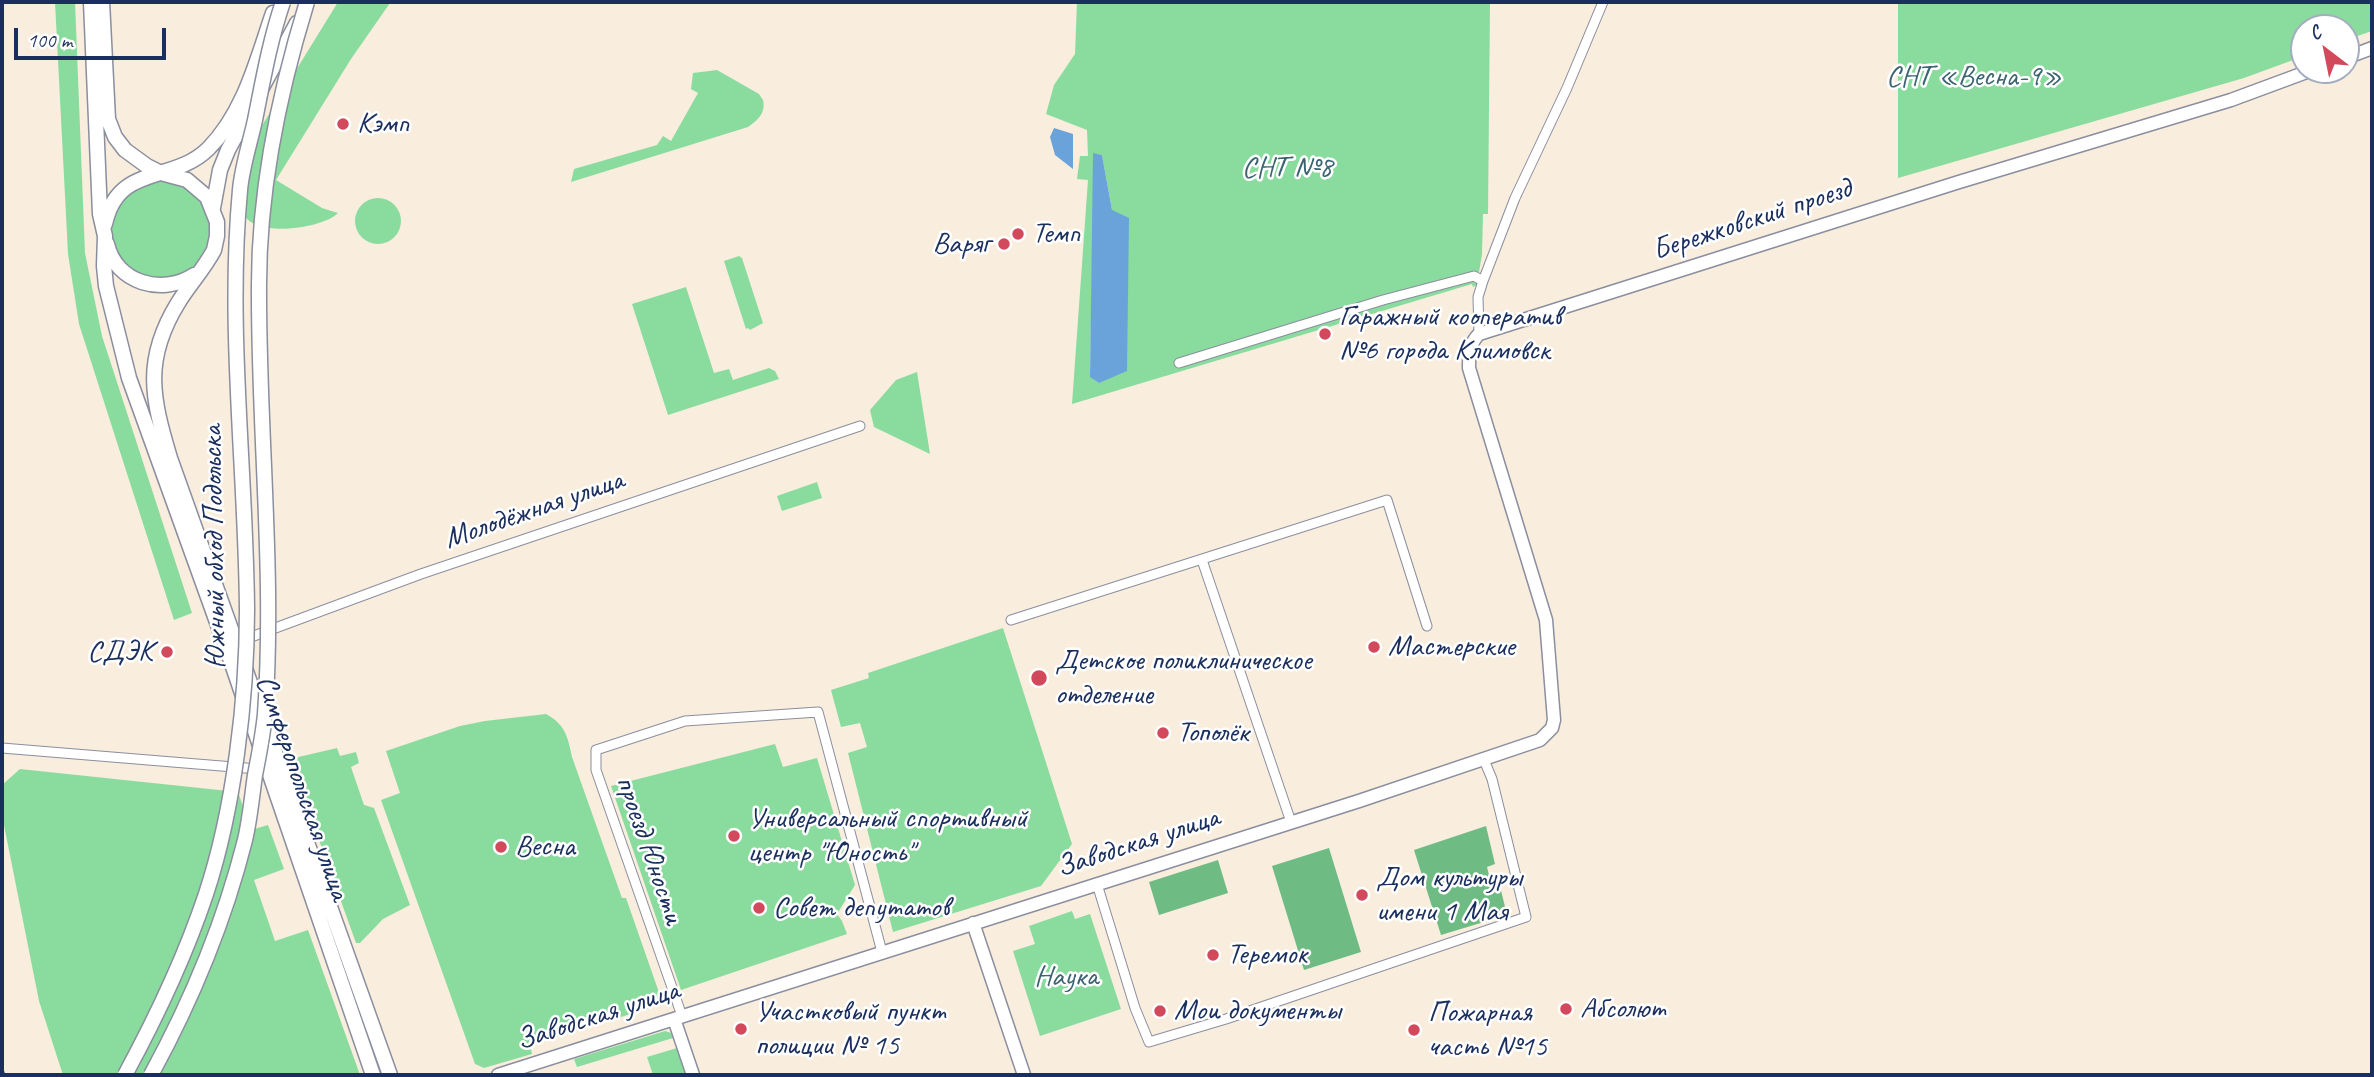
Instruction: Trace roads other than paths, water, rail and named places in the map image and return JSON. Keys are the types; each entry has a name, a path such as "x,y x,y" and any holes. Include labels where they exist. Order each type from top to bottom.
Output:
{"main road":[{"path":"91,2 100,214 109,250 116,264 127,275 140,282 155,286 185,281 207,262 216,243 217,222 213,208 207,197 187,180 161,173 125,150 115,137 108,119 102,2"},
{"path":"105,236 105,222 115,197 135,180 197,159 228,124 248,87 277,2"},
{"name":"Южный обход Подольска","path":"125,1075 157,1016 187,947 206,892 222,835 242,717 247,612 236,277 240,188 274,28 283,2"},
{"path":"213,208 220,170 250,107 308,2"},
{"name":"Южный обход Подольска","path":"151,1075 178,1026 209,956 228,898 246,837 264,717 270,603 259,282 264,193 291,52 308,2"},
{"name":"Симферопольская улица","path":"105,236 106,286 130,378 390,1075"},
{"name":"Симферопольская улица","path":"198,272 166,324 158,348 153,378 156,412 266,766 373,1075"}],"street":[{"path":"1479,334 1478,297 1483,281 1516,198 1603,2"},
{"name":"Бережковский проезд","path":"1479,334 1972,178 2231,100 2290,78"},
{"path":"1179,363 1409,293 1474,276 1483,281"},
{"name":"Заводская улица","path":"498,1075 1485,760 1540,740 1552,728 1554,720 1546,621 1469,368 1470,348 1479,334"},
{"name":"Молодёжная улица","path":"230,645 421,574 860,426"},
{"path":"1011,620 1387,500 1427,626"},
{"path":"1202,561 1291,822"},
{"name":"проезд Юности","path":"678,1017 596,770 596,750 685,721 817,712 881,953"},
{"path":"2,748 244,769 266,766"},
{"path":"1097,884 1135,1007 1149,1042 1226,1019 1526,917 1485,760"},
{"path":"973,923 1024,1075"},
{"path":"678,1017 693,1075"},
{"path":"361,1039 368,1075"}],"water":[{"path":"1054,128 1073,134 1073,169 1055,155 1050,137"},
{"path":"1093,153 1102,155 1112,210 1129,218 1127,371 1099,383 1090,377"}],"railway":[{"path":"2,1068 4,1075"}],"place":[{"name":"Кэмп","path":"343,124"},
{"name":"Темп","path":"1018,234"},
{"name":"Варяг","path":"1004,244"},
{"name":"Гаражный кооператив №6 города Климовск","path":"1325,334"},
{"name":"Мастерские","path":"1374,647"},
{"name":"СДЭК","path":"167,652"},
{"name":"Детское поликлиническое отделение","path":"1039,678"},
{"name":"Тополёк","path":"1163,733"},
{"name":"Универсальный спортивный центр \"Юность\"","path":"734,836"},
{"name":"Весна","path":"501,847"},
{"name":"Дом культуры имени 1 Мая","path":"1362,895"},
{"name":"Совет депутатов","path":"759,908"},
{"name":"Теремок","path":"1213,955"},
{"name":"Абсолют","path":"1566,1009"},
{"name":"Мои документы","path":"1160,1011"},
{"name":"Участковый пункт полиции № 15","path":"741,1029"},
{"name":"Пожарная часть №15","path":"1414,1030"}],"park label":[{"name":"СНТ «Весна-9»","path":"1974,77"},
{"name":"СНТ №8","path":"1287,168"},
{"name":"Наука","path":"1066,977"}]}
